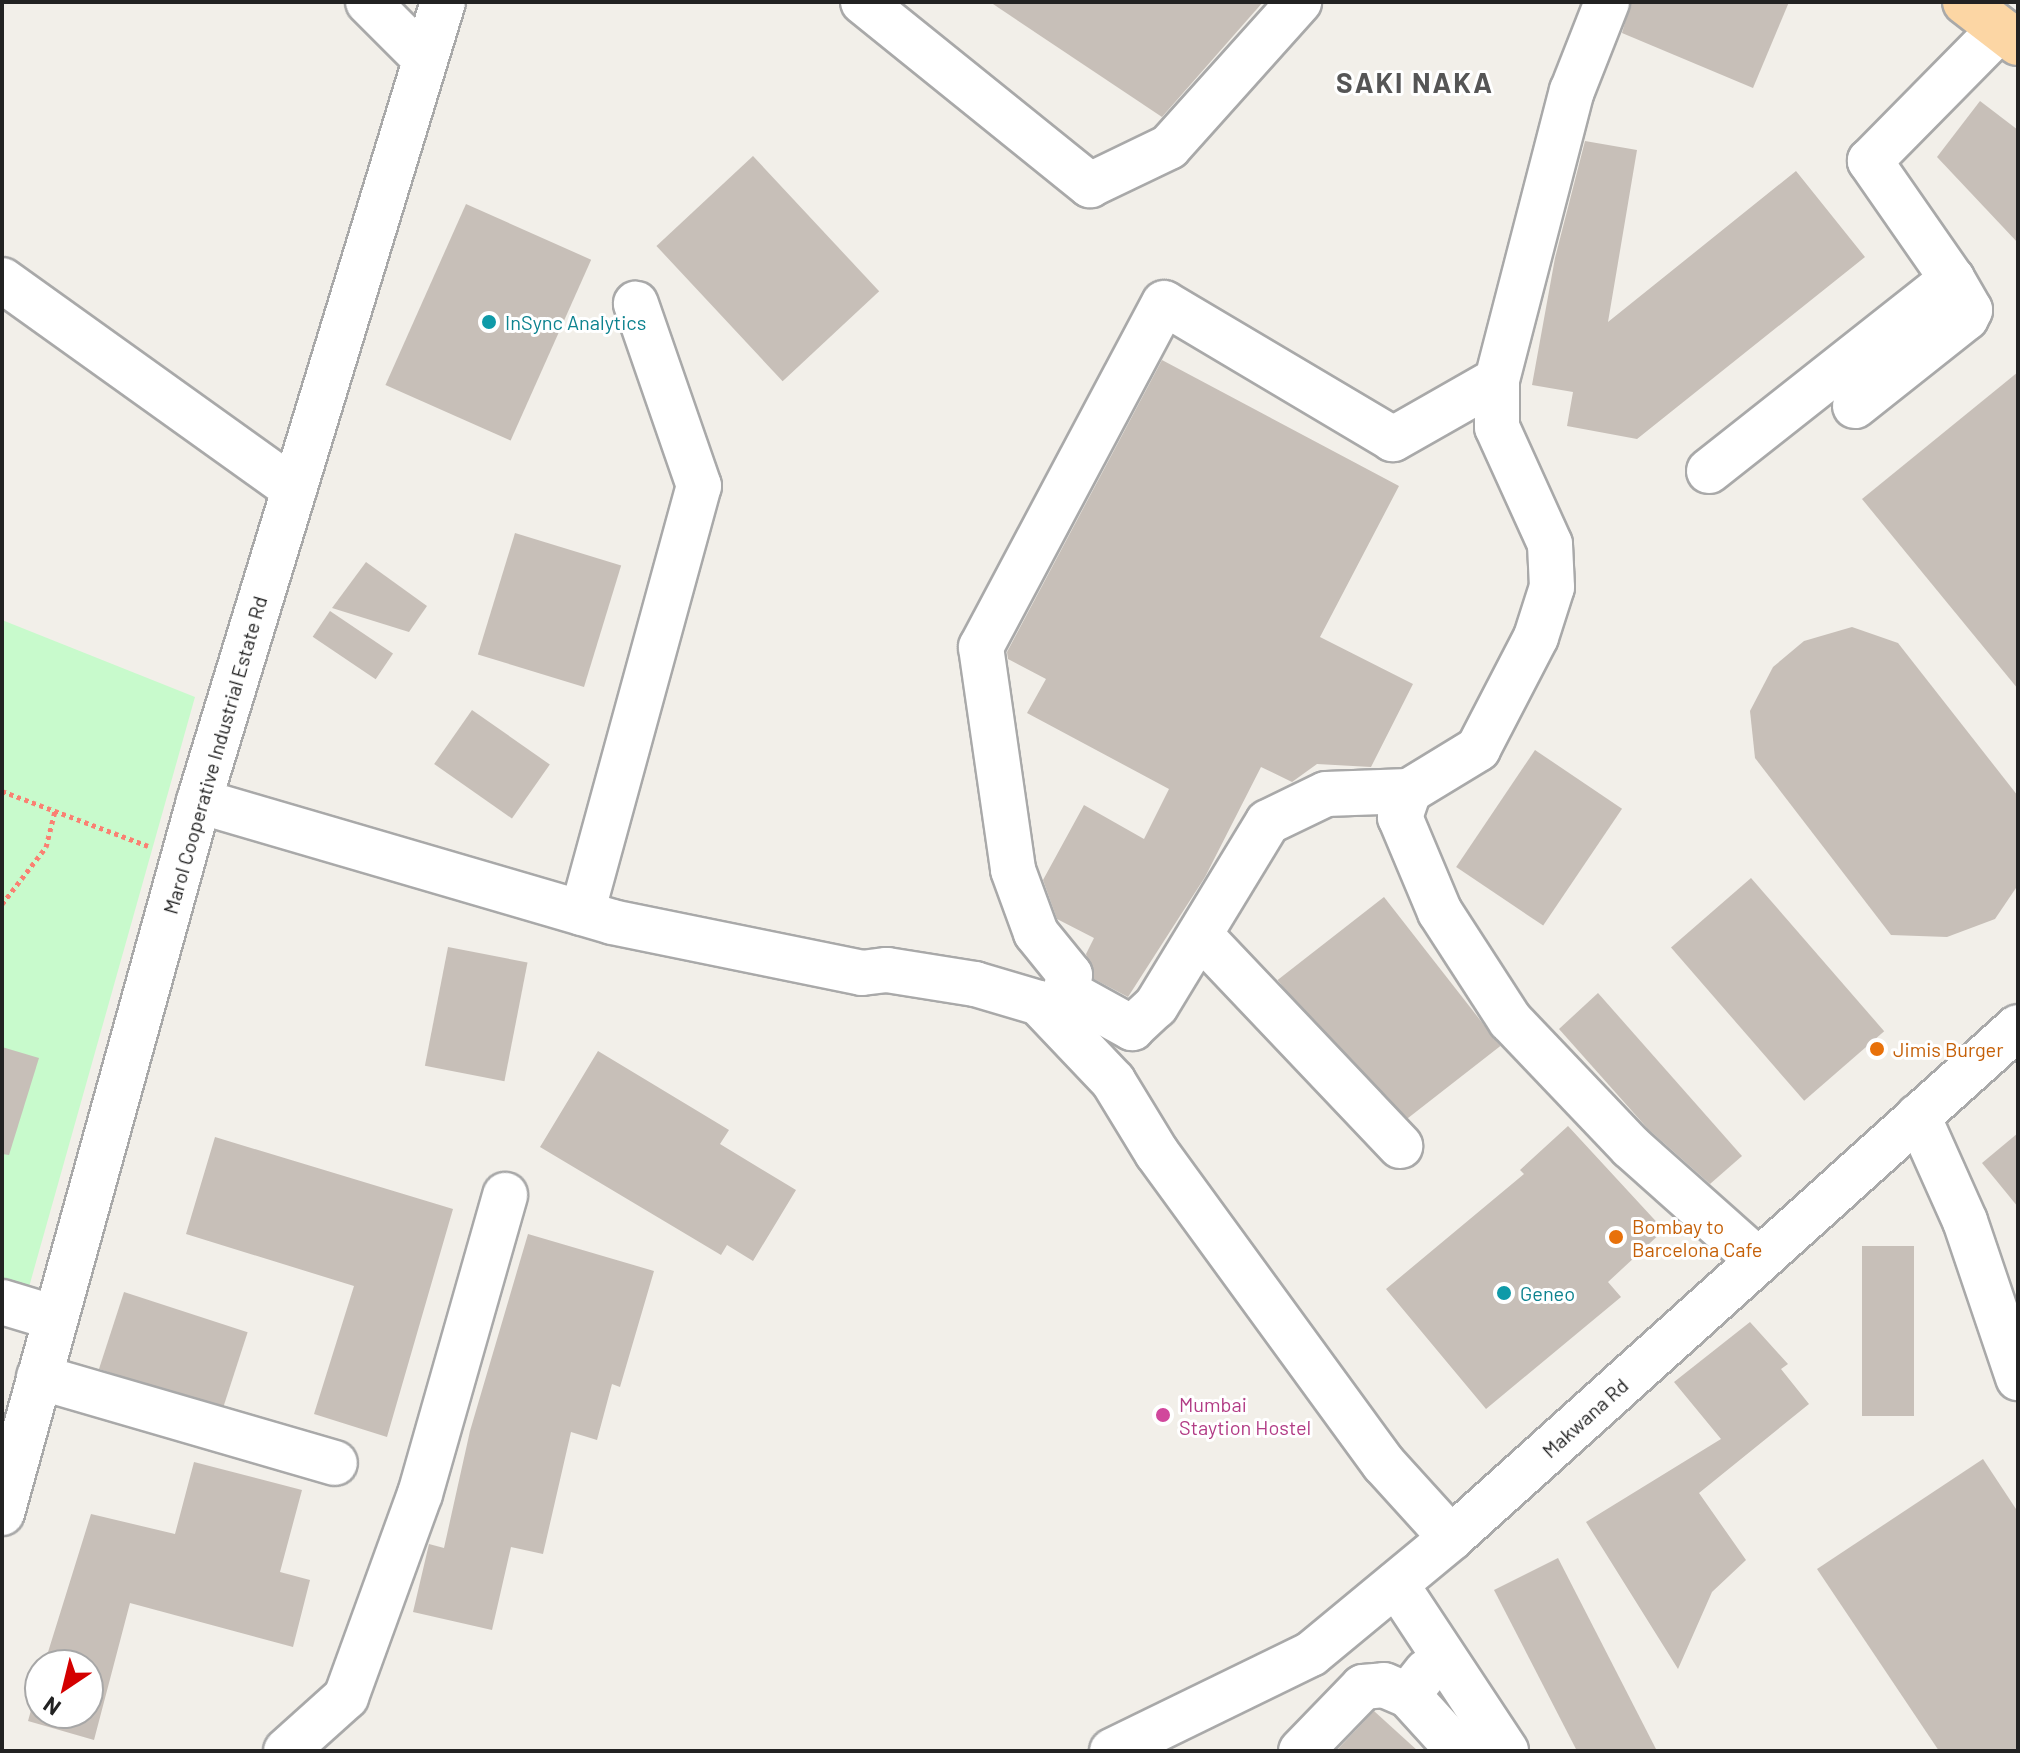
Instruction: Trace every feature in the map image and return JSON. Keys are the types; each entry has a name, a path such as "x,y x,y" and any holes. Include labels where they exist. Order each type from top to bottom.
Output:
{"main road":[{"path":"1965,2 2009,36"}],"street":[{"path":"368,2 423,57"},
{"name":"Marol Cooperative Industrial Estate Rd","path":"2,1513 199,801 423,57 443,2"},
{"path":"863,2 1090,185 1169,147 1299,2"},
{"path":"1497,380 1393,439 1164,303 981,647 1013,870 1036,933 1070,975 1065,991 1132,1028 1156,1006 1268,822 1326,794 1409,791 1478,749 1536,637 1552,587 1550,544 1497,427 1497,380 1572,91 1607,2"},
{"path":"1855,406 1966,318 1970,310 1870,161 2009,36"},
{"path":"1709,471 1952,279"},
{"path":"2,280 294,489"},
{"path":"582,913 699,486 636,304"},
{"path":"1409,791 1400,817 1440,912 1510,1020 1631,1147 1758,1260"},
{"path":"199,801 582,913 862,973 887,970 975,984 1039,1003 1113,1081 1157,1153 1384,1464 1451,1538"},
{"path":"1200,935 1400,1146"},
{"name":"Makwana Rd","path":"1112,1751 1311,1654 1451,1538 2018,1027"},
{"path":"1918,1116 1965,1221 2018,1378"},
{"path":"286,1751 346,1697 420,1494 505,1195"},
{"path":"2,1302 55,1318"},
{"path":"39,1377 335,1463"},
{"path":"1396,1584 1506,1751"},
{"path":"1408,1695 1441,1653"},
{"path":"1301,1751 1363,1687 1384,1685 1408,1695 1459,1751"}],"path":[{"path":"2,791 155,849"},
{"path":"2,904 46,847 55,811"}],"green space":[{"path":"2,620 195,697 29,1287 2,1278"}],"building":[{"path":"990,2 1263,2 1162,117"},
{"path":"1631,2 1789,2 1753,88 1622,33"},
{"path":"1980,101 2018,130 2018,243 1937,157"},
{"path":"1585,141 1637,150 1608,322 1796,171 1865,257 1637,439 1567,426 1573,392 1532,385 1555,258"},
{"path":"753,156 879,291 783,381 656,246"},
{"name":"InSync Analytics","path":"466,204 591,260 511,441 385,385"},
{"path":"1162,360 1399,486 1320,637 1413,684 1371,767 1317,764 1292,782 1261,767 1205,877 1128,997 1094,979 1086,954 1094,938 1057,919 1043,880 1084,805 1144,839 1169,789 1027,713 1046,679 1008,659 1007,652"},
{"path":"2018,372 2018,689 1862,499"},
{"path":"515,533 621,565 584,687 478,654"},
{"path":"366,562 427,606 409,632 332,608"},
{"path":"330,611 393,653 376,679 313,637"},
{"path":"1852,627 1898,643 2018,796 2018,885 1995,919 1947,937 1891,935 1755,758 1750,711 1773,667 1804,641"},
{"path":"472,710 550,764 512,819 434,764"},
{"path":"1535,750 1622,809 1543,926 1456,867"},
{"path":"1751,878 1884,1031 1804,1101 1671,948"},
{"path":"1384,897 1500,1046 1394,1129 1278,980"},
{"path":"448,947 528,962 504,1081 425,1066"},
{"path":"1598,993 1742,1156 1710,1184 1648,1129 1559,1029"},
{"path":"2,1047 39,1058 9,1155 2,1154"},
{"path":"598,1051 729,1130 720,1144 796,1190 753,1261 727,1245 721,1255 540,1147"},
{"name":"Geneo","path":"1568,1126 1664,1230 1608,1282 1621,1297 1486,1409 1386,1289 1524,1174 1520,1170"},
{"path":"2018,1133 2018,1207 1982,1163"},
{"path":"215,1137 453,1209 387,1437 314,1414 354,1286 186,1234"},
{"path":"528,1234 654,1271 620,1387 612,1384 597,1440 571,1432 543,1554 511,1547 492,1630 413,1612 429,1544 444,1548 470,1431"},
{"path":"1862,1246 1914,1246 1914,1416 1862,1416"},
{"path":"124,1292 248,1332 223,1409 99,1369"},
{"path":"1750,1322 1788,1364 1781,1369 1809,1404 1699,1493 1746,1560 1712,1592 1678,1669 1586,1522 1721,1439 1674,1382"},
{"path":"1983,1459 2018,1512 2018,1751 1939,1751 1817,1569"},
{"path":"194,1462 302,1490 280,1572 310,1580 293,1647 130,1603 104,1702 104,1649 49,1649 91,1514 175,1534"},
{"path":"1558,1558 1657,1751 1577,1751 1494,1590"},
{"path":"1374,1711 1418,1751 1336,1751"},
{"path":"56,1729 97,1729 94,1740"}],"place":[{"name":"InSync Analytics","path":"489,322"},
{"name":"Jimis Burger","path":"1877,1049"},
{"name":"Bombay to Barcelona Cafe","path":"1616,1237"},
{"name":"Geneo","path":"1504,1293"},
{"name":"Mumbai Staytion Hostel","path":"1163,1415"}],"district":[{"name":"SAKI NAKA","path":"1415,82"}]}
